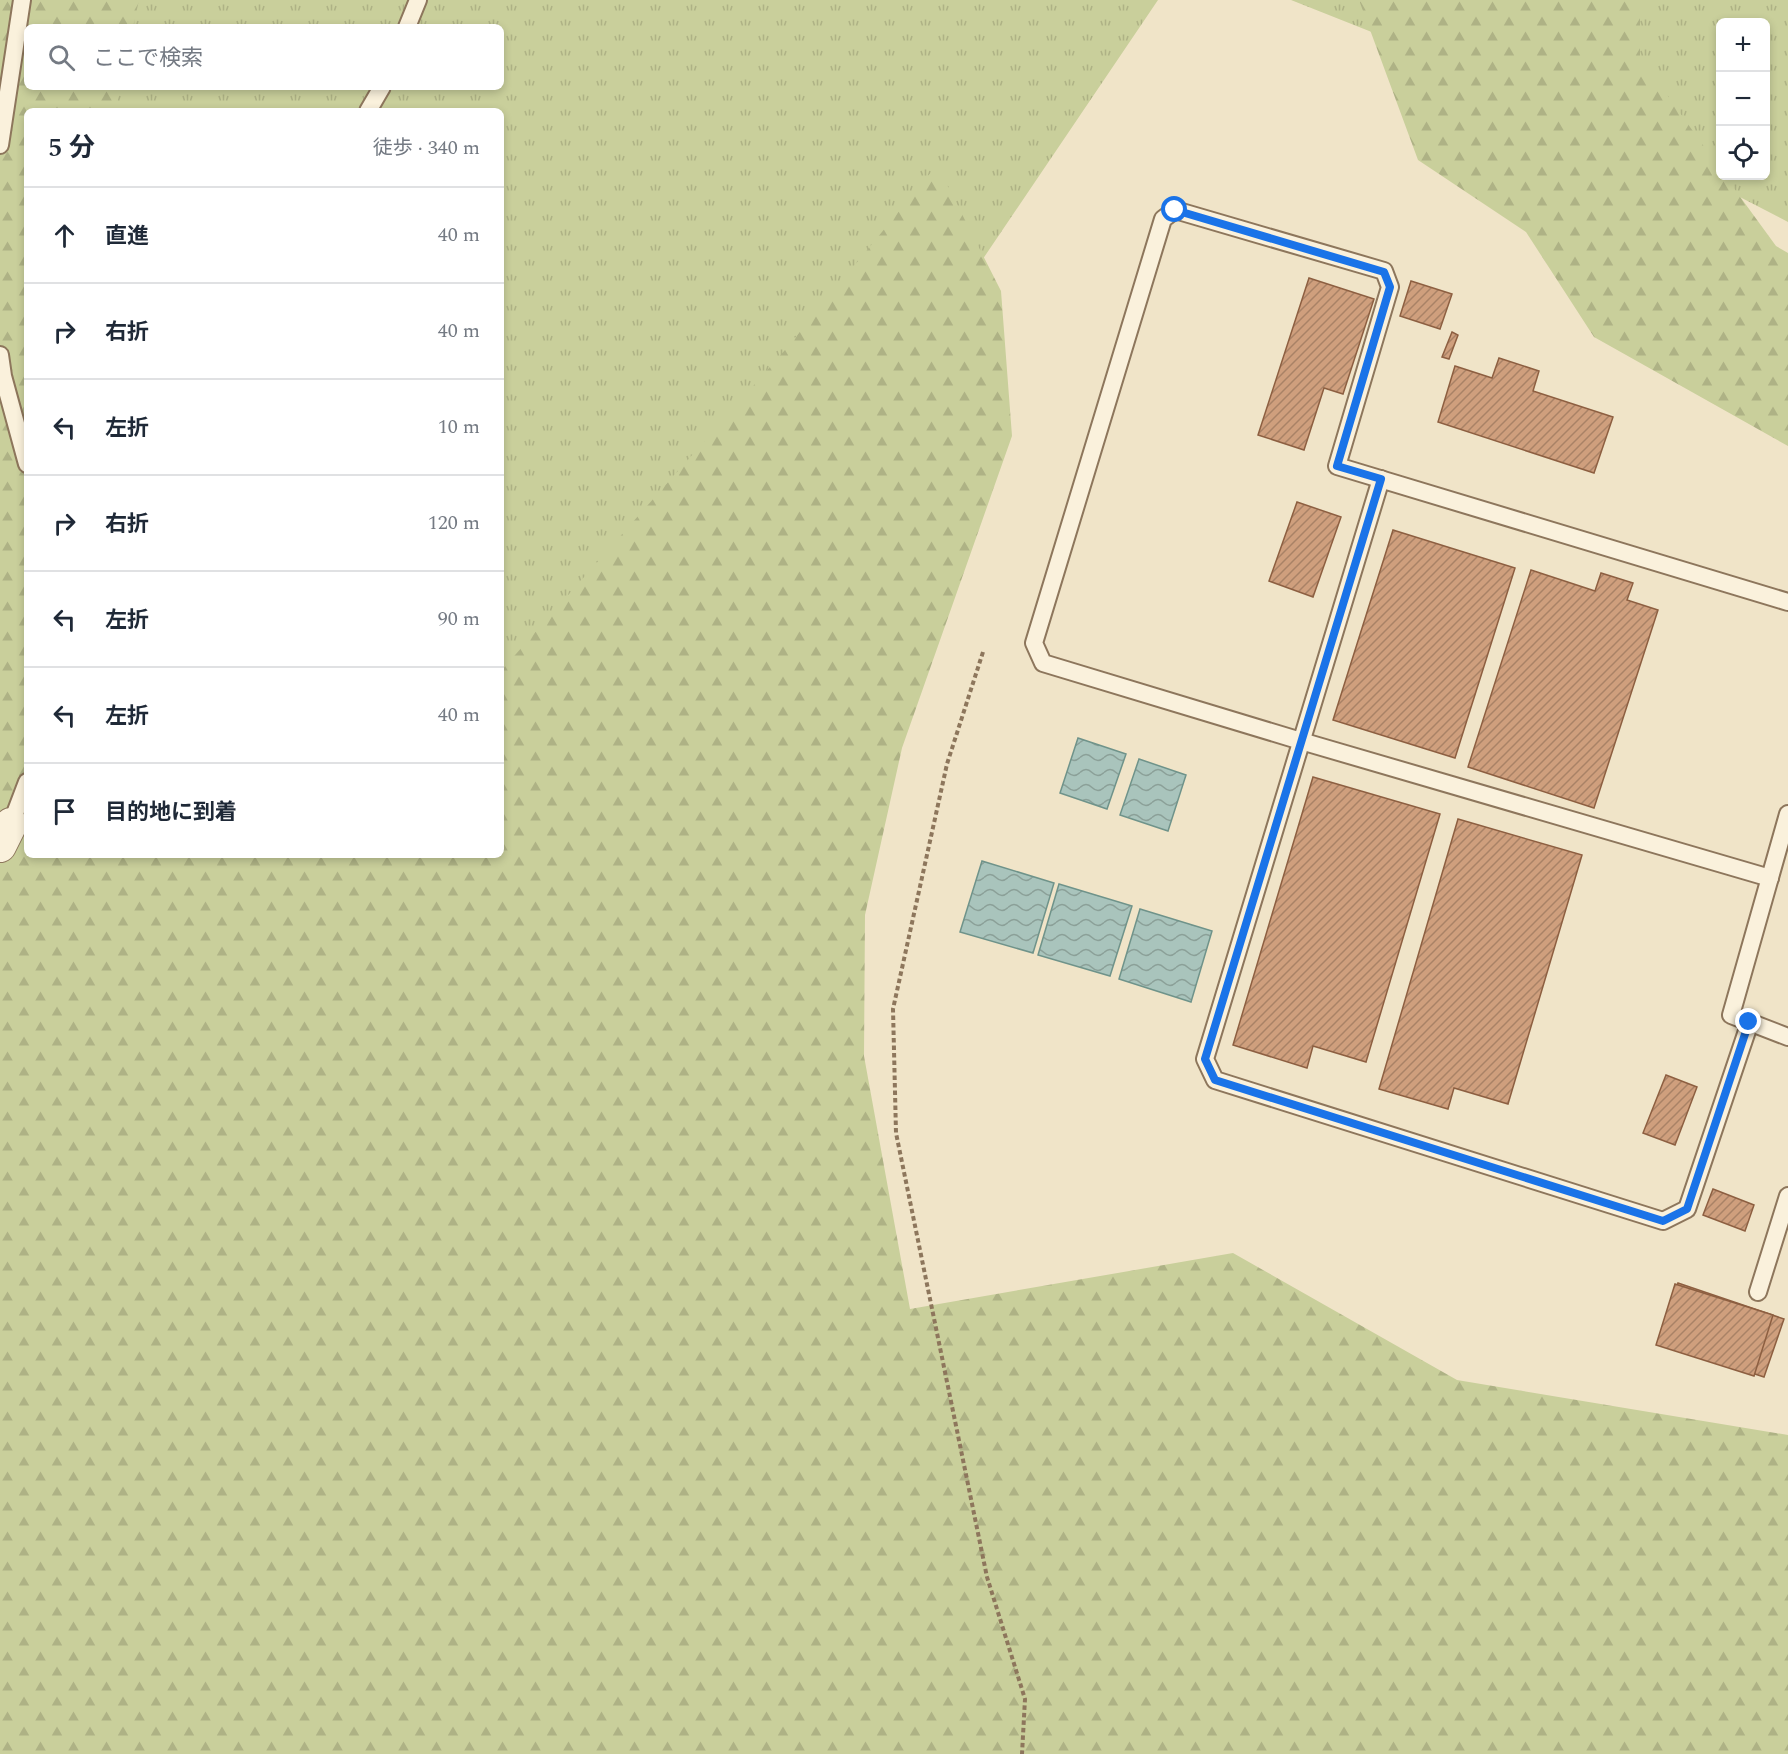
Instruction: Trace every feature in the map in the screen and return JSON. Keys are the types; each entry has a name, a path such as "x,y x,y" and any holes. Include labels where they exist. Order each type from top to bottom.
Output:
{"lane":[{"path":"0,145 22,0"},
{"path":"408,24 418,0"},
{"path":"370,108 380,90"},
{"path":"1770,878 1043,663 1034,643 1163,219 1175,210 1384,272 1390,287 1337,466 1788,602"},
{"path":"0,355 3,376 24,453"},
{"path":"1381,479 1205,1059 1215,1080 1663,1221 1687,1209 1749,1022"},
{"path":"5,835 24,789"},
{"path":"1788,814 1731,1015 1788,1037"},
{"path":"1758,1292 1788,1196"}],"path":[{"path":"983,652 947,764 893,1010 896,1133 987,1577 1025,1699 1022,1754"}],"green space":[{"path":"0,0 1158,0 876,417 504,831 504,108 24,108 24,858 0,886"},
{"path":"0,0 139,0 134,24 24,24 24,90 119,90 115,108 24,108 24,858 504,858 504,668 785,350 937,165 1001,291 1012,436 902,748 865,915 864,1056 910,1309 1233,1253 1457,1380 1788,1435 1788,1754 0,1754"},
{"path":"1291,0 1788,0 1788,222 1583,116"},
{"path":"1359,0 1640,0 1640,57 1716,163 1716,180 1728,180 1776,246 1788,253 1788,446 1594,337 1526,232 1418,160"}],"water":[{"path":"1078,738 1126,754 1107,809 1060,793"},
{"path":"1139,759 1186,775 1168,831 1120,815"},
{"path":"982,861 1054,883 1033,953 960,932"},
{"path":"1059,884 1132,906 1110,976 1038,955"},
{"path":"1140,909 1212,931 1191,1002 1119,979"}],"building":[{"path":"1309,278 1374,299 1343,394 1324,388 1304,450 1258,435"},
{"path":"1411,281 1452,294 1440,329 1400,316"},
{"path":"1452,332 1458,335 1449,359 1442,357"},
{"path":"1499,358 1539,371 1533,391 1613,417 1594,473 1438,422 1455,366 1492,378"},
{"path":"1297,502 1341,517 1313,597 1269,581"},
{"path":"1393,530 1515,568 1455,758 1333,720"},
{"path":"1531,570 1595,591 1601,573 1633,583 1627,600 1658,610 1594,808 1468,767"},
{"path":"1313,777 1440,814 1366,1062 1313,1046 1307,1068 1233,1045"},
{"path":"1458,819 1582,855 1508,1104 1454,1088 1448,1109 1379,1089"},
{"path":"1666,1075 1697,1087 1675,1145 1643,1133"},
{"path":"1713,1189 1754,1205 1745,1231 1703,1215"},
{"path":"1678,1283 1784,1319 1764,1377 1658,1342"},
{"path":"1675,1284 1773,1315 1754,1376 1656,1345"}],"route":[{"path":"1175,210 1384,272 1390,287 1337,466 1381,479 1205,1059 1215,1080 1663,1221 1687,1209 1749,1022"}]}
